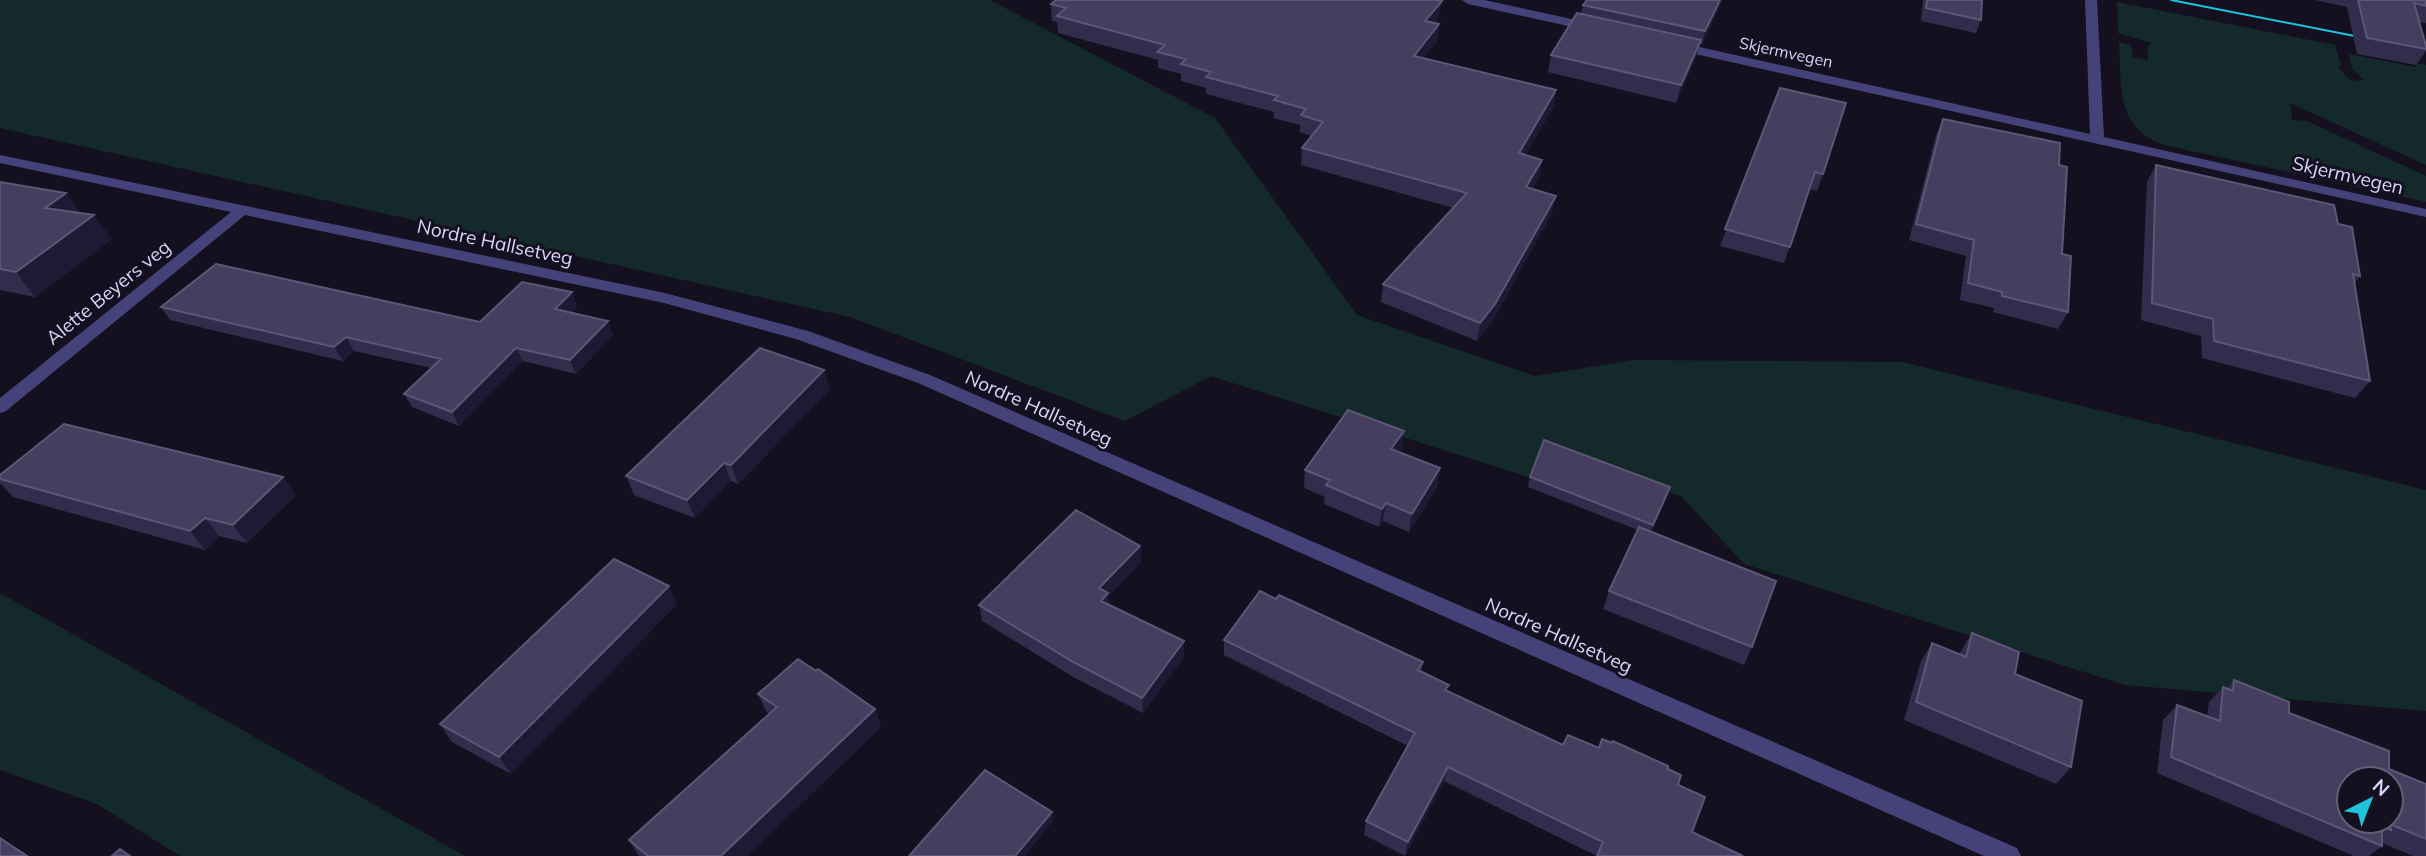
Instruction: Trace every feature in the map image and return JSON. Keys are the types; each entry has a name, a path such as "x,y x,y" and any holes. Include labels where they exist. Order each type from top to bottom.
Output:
{"street":[{"path":"1468,0 1612,32"},
{"path":"2091,0 2097,138"},
{"name":"Skjermvegen","path":"1666,43 2426,213"},
{"name":"Nordre Hallsetveg","path":"0,159 665,298 802,335 925,379 1044,434 2009,856"},
{"name":"Alette Beyers veg","path":"0,407 243,209"}],"green space":[{"path":"0,0 990,0 1215,118 1357,315 1535,376 1634,360 1902,362 2426,490 2426,711 2125,685 1744,564 1682,497 1623,474 1591,497 1211,376 1125,421 850,317 0,128"},
{"path":"2117,2 2335,45 2341,65 2338,67 2351,81 2364,80 2352,69 2349,54 2416,67 2415,63 2426,65 2426,165 2290,103 2292,120 2307,121 2426,176 2426,202 2164,145 2148,137 2136,127 2124,103 2119,42 2131,45 2133,57 2148,60 2148,47 2151,43 2118,33"},
{"path":"0,593 465,856 180,856 97,804 0,770"}],"building":[{"path":"1056,0 1442,1 1425,21 1439,24 1414,56 1556,90 1519,153 1542,160 1526,187 1556,196 1495,304 1480,323 1383,284 1467,193 1302,148 1323,122 1301,115 1306,109 1274,100 1278,96 1206,77 1211,72 1181,64 1186,59 1157,52 1165,45 1057,16 1066,8 1051,4"},
{"path":"1587,0 1720,0 1705,31 1583,5"},
{"path":"1927,0 1982,0 1981,20 1926,8"},
{"path":"2358,0 2426,0 2426,6 2414,3 2426,49 2367,38"},
{"path":"1577,13 1701,40 1681,85 1551,55"},
{"path":"1780,88 1846,103 1823,174 1815,172 1790,247 1725,229"},
{"path":"1943,119 2060,143 2059,165 2067,167 2062,254 2071,256 2068,312 2002,296 2002,292 1968,283 1974,240 1916,224"},
{"path":"2156,165 2334,205 2338,224 2352,227 2360,276 2353,274 2370,381 2214,341 2213,319 2152,303"},
{"path":"0,182 66,193 45,208 94,215 16,272 0,269"},
{"path":"216,264 480,322 522,282 572,292 555,309 608,321 570,360 516,348 452,412 404,394 441,359 346,337 334,347 161,307"},
{"path":"760,348 824,370 731,465 724,463 687,500 626,476"},
{"path":"1348,410 1404,431 1391,449 1440,468 1412,514 1386,503 1382,509 1326,485 1330,480 1305,470"},
{"path":"64,424 283,477 233,525 205,518 190,531 0,479 0,475"},
{"path":"1544,440 1670,487 1653,525 1530,477"},
{"path":"1076,510 1140,546 1099,588 1108,593 1101,601 1184,641 1142,698 1073,662 979,605"},
{"path":"1639,527 1776,581 1752,647 1609,591"},
{"path":"614,559 669,586 499,757 440,724"},
{"path":"1260,591 1276,599 1279,595 1423,662 1418,670 1449,685 1445,690 1563,745 1568,735 1599,748 1602,739 1612,743 1613,741 1668,766 1668,769 1681,775 1678,785 1705,797 1692,832 1743,856 1597,856 1603,842 1448,767 1408,842 1366,821 1415,733 1224,640"},
{"path":"1972,633 2019,652 2015,674 2082,701 2071,767 1916,702 1932,643 1966,657"},
{"path":"798,659 816,671 818,669 875,709 721,856 648,856 629,840 777,707 758,694"},
{"path":"2234,680 2289,702 2289,713 2389,751 2389,765 2335,765 2335,826 2171,757 2177,705 2220,721 2223,687 2233,691"},
{"path":"985,770 1052,812 1015,856 909,856"},
{"path":"2405,775 2426,784 2426,839 2405,830"},
{"path":"2356,835 2382,835 2382,846"},
{"path":"0,838 27,856 0,856"},
{"path":"120,849 130,856 112,856"}],"tram line":[{"path":"2171,0 2370,39"}]}
